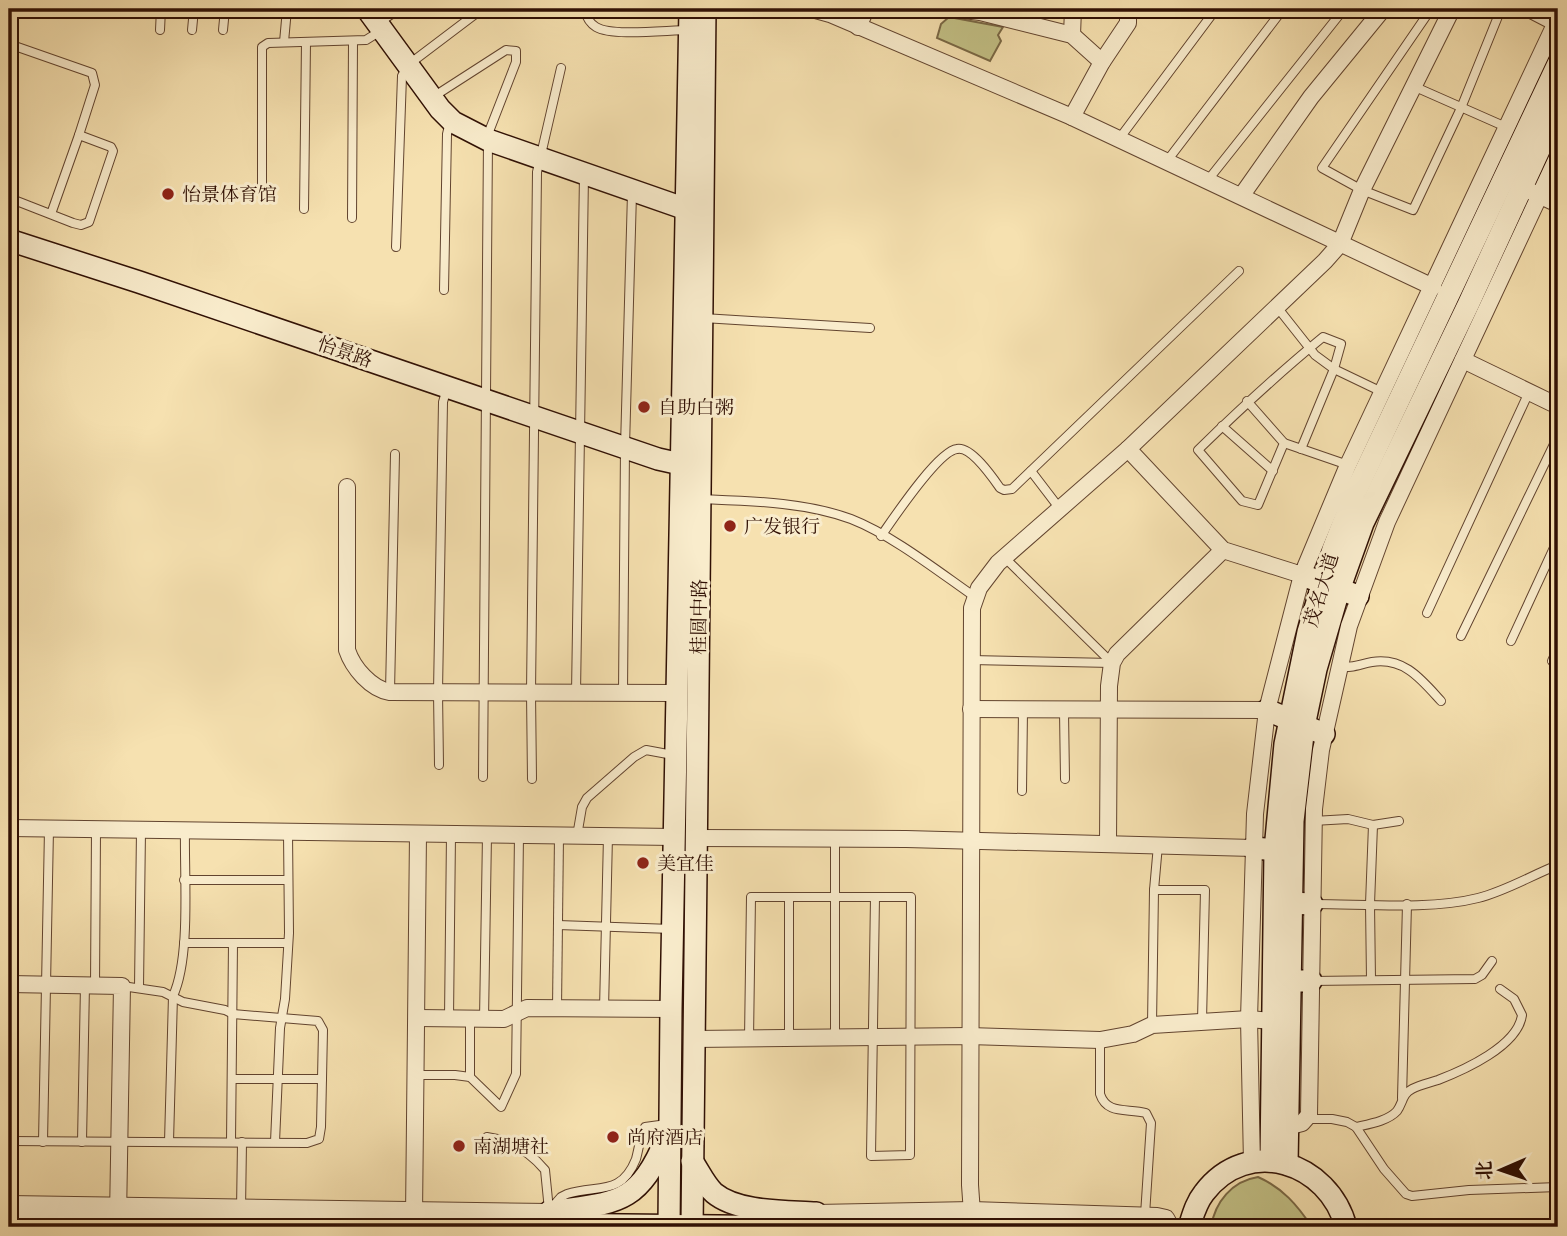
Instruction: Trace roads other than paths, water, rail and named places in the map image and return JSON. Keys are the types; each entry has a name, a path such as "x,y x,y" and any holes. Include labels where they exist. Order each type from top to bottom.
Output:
{"main road":[{"name":"桂圆中路","path":"690,9 675,756 684,838 693,1039 692,1226"},
{"name":"桂圆中路","path":"669,1226 672,929 684,838 702,499 705,9"},
{"path":"375,21 451,120 488,140 686,209"},
{"name":"茂名大道","path":"1450,296 1494,270 1522,187 1558,64"},
{"name":"茂名大道","path":"1366,471 1424,419 1445,351 1450,296 1476,218 1522,187 1558,109"},
{"name":"怡景路","path":"9,240 658,459 702,468"},
{"name":"茂名大道","path":"1305,642 1330,586 1338,538 1366,471 1445,351"},
{"name":"茂名大道","path":"1270,1163 1287,1127 1280,1022 1283,850 1303,821 1305,642 1371,505 1366,471"},
{"path":"1371,505 1390,515"},
{"path":"1305,642 1339,666"},
{"path":"1267,710 1306,726"},
{"name":"茂名大道","path":"1280,981 1290,904 1279,799 1306,726"},
{"path":"1253,848 1283,850"},
{"path":"1290,904 1312,904"},
{"path":"1280,981 1311,981"},
{"name":"茂名大道","path":"1270,1163 1280,1022"},
{"path":"9,1218 118,1213 196,1224 241,1218 488,1217 509,1225 549,1218 630,1195 657,1162 670,1128"},
{"path":"692,1161 714,1192 728,1200 814,1222"},
{"path":"1189,1227 1204,1192 1218,1179 1234,1169 1270,1163 1307,1172 1325,1186 1338,1205 1346,1227"},
{"path":"549,1218 669,1226 814,1222"}],"street":[{"path":"812,9 830,11 858,27 1072,117 1242,195 1450,296 1382,392 1366,471"},
{"path":"858,27 866,9"},
{"path":"956,9 1024,16 1072,35 1102,62"},
{"path":"1072,35 1073,9"},
{"path":"1072,117 1102,62 1128,23 1128,9"},
{"path":"1242,195 1311,97 1382,9"},
{"path":"972,1227 969,1036 971,660 972,608 975,597 979,588 1005,558 1128,449 1278,307 1340,244 1362,190 1452,9"},
{"path":"1476,218 1506,127 1557,21 1529,9"},
{"path":"1558,156 1522,187 1558,204"},
{"path":"1494,270 1445,351 1558,406"},
{"path":"1306,726 1339,666 1330,586 1390,515 1424,419"},
{"path":"1128,449 1223,550 1330,586"},
{"path":"347,487 347,650 354,665 365,678 381,690 677,693"},
{"path":"1108,844 1108,710 1112,663 1117,654 1223,550"},
{"path":"1270,1163 1249,1019 1253,848 1267,710 1305,642"},
{"path":"971,709 1267,710"},
{"path":"1287,1127 1307,1119 1310,1102 1312,904 1303,821"},
{"path":"9,828 970,841 1253,848"},
{"path":"414,1216 418,834"},
{"path":"9,984 130,987 119,1142 118,1213"},
{"path":"418,1018 504,1019 527,1008 671,1009"},
{"path":"693,1039 969,1036 1100,1040 1133,1034 1152,1025 1249,1019 1280,1022"},
{"path":"9,1204 118,1213 241,1218"},
{"path":"814,1222 972,1210 1145,1215 1166,1218 1171,1227"},
{"path":"488,1217 549,1218"}],"lane":[{"path":"160,30 161,9"},
{"path":"192,30 194,9"},
{"path":"223,30 225,9"},
{"path":"284,43 287,9"},
{"path":"262,191 261,51 268,43 366,40 375,21 399,9"},
{"path":"396,247 402,76 408,65 482,9"},
{"path":"584,9 588,20 596,27 610,31 689,30"},
{"path":"1119,139 1216,9"},
{"path":"1167,161 1283,9"},
{"path":"1208,180 1344,9"},
{"path":"1430,9 1322,168 1362,190 1413,210 1461,107 1501,9"},
{"path":"352,218 354,41"},
{"path":"304,209 306,42"},
{"path":"9,44 85,69 95,76 95,85 51,214"},
{"path":"432,98 506,50 516,51 516,62 488,140 483,777"},
{"path":"532,779 533,417 539,158 561,68"},
{"path":"1413,86 1506,127"},
{"path":"444,290 447,134 451,120"},
{"path":"9,198 81,225 89,222 113,151 111,146 79,135"},
{"path":"576,693 584,173"},
{"path":"623,693 625,447 632,190"},
{"path":"881,536 944,455 957,449 965,450 976,458 1004,491 1012,489 1239,271"},
{"path":"1278,307 1310,348 1334,369 1382,392"},
{"path":"703,318 870,328"},
{"path":"1284,443 1258,505 1242,501 1198,450 1247,401 1323,338 1341,344 1334,369 1301,449"},
{"path":"439,765 443,402 448,386"},
{"path":"1427,613 1529,392"},
{"path":"1247,401 1284,443 1366,471"},
{"path":"1222,426 1273,471"},
{"path":"1461,636 1558,436"},
{"path":"390,692 395,454"},
{"path":"1031,471 1060,509"},
{"path":"702,499 751,501 827,512 853,520 922,559 975,597"},
{"path":"1511,641 1558,539"},
{"path":"1005,558 1112,663"},
{"path":"1552,661 1558,648"},
{"path":"971,660 1112,663"},
{"path":"1339,666 1348,668 1373,662 1400,664 1418,676 1441,701"},
{"path":"1022,791 1023,710"},
{"path":"1064,711 1065,779"},
{"path":"577,836 580,815 587,798 634,757 646,750 675,756"},
{"path":"1303,821 1348,819 1373,825 1399,821"},
{"path":"1371,980 1373,825"},
{"path":"43,1142 50,829"},
{"path":"82,1142 96,830"},
{"path":"9,1141 307,1143 318,1139 321,1127 323,1030 320,1024 308,1019 233,1014 183,1002 163,992 130,987 141,830"},
{"path":"169,1142 173,996 179,981 184,943 185,831"},
{"path":"275,1142 288,943 288,833"},
{"path":"449,1018 451,834"},
{"path":"470,1077 477,1019 487,835"},
{"path":"417,1075 470,1077 500,1107 516,1074 519,835"},
{"path":"557,1008 559,836"},
{"path":"604,1009 608,836"},
{"path":"835,841 835,1038"},
{"path":"1152,1025 1154,890 1158,845"},
{"path":"1312,904 1450,903 1481,898 1558,864"},
{"path":"184,880 287,880"},
{"path":"1154,890 1205,890 1202,1021"},
{"path":"749,1039 751,897 875,897 911,897 910,1155 871,1156 875,897"},
{"path":"789,897 789,1038"},
{"path":"1356,1127 1392,1115 1399,1109 1402,1098 1407,904"},
{"path":"558,925 672,929"},
{"path":"184,943 288,943"},
{"path":"231,1142 233,943"},
{"path":"1311,981 1475,979 1482,975 1492,961"},
{"path":"1402,1098 1415,1087 1440,1079 1491,1054 1517,1031 1522,1015 1514,999 1500,989"},
{"path":"1100,1040 1100,1094 1103,1102 1111,1109 1146,1113 1151,1123 1145,1215"},
{"path":"232,1079 322,1079"},
{"path":"1307,1119 1332,1119 1356,1127 1384,1169 1406,1194 1412,1196 1469,1190 1558,1187"},
{"path":"487,1138 504,1139 525,1151 545,1170 549,1218"},
{"path":"241,1218 242,1142"}],"place":[{"name":"怡景体育馆","path":"168,194"},
{"name":"自助白粥","path":"644,407"},
{"name":"广发银行","path":"730,526"},
{"name":"美宜佳","path":"643,863"},
{"name":"尚府酒店","path":"613,1137"},
{"name":"南湖塘社","path":"459,1146"}]}
